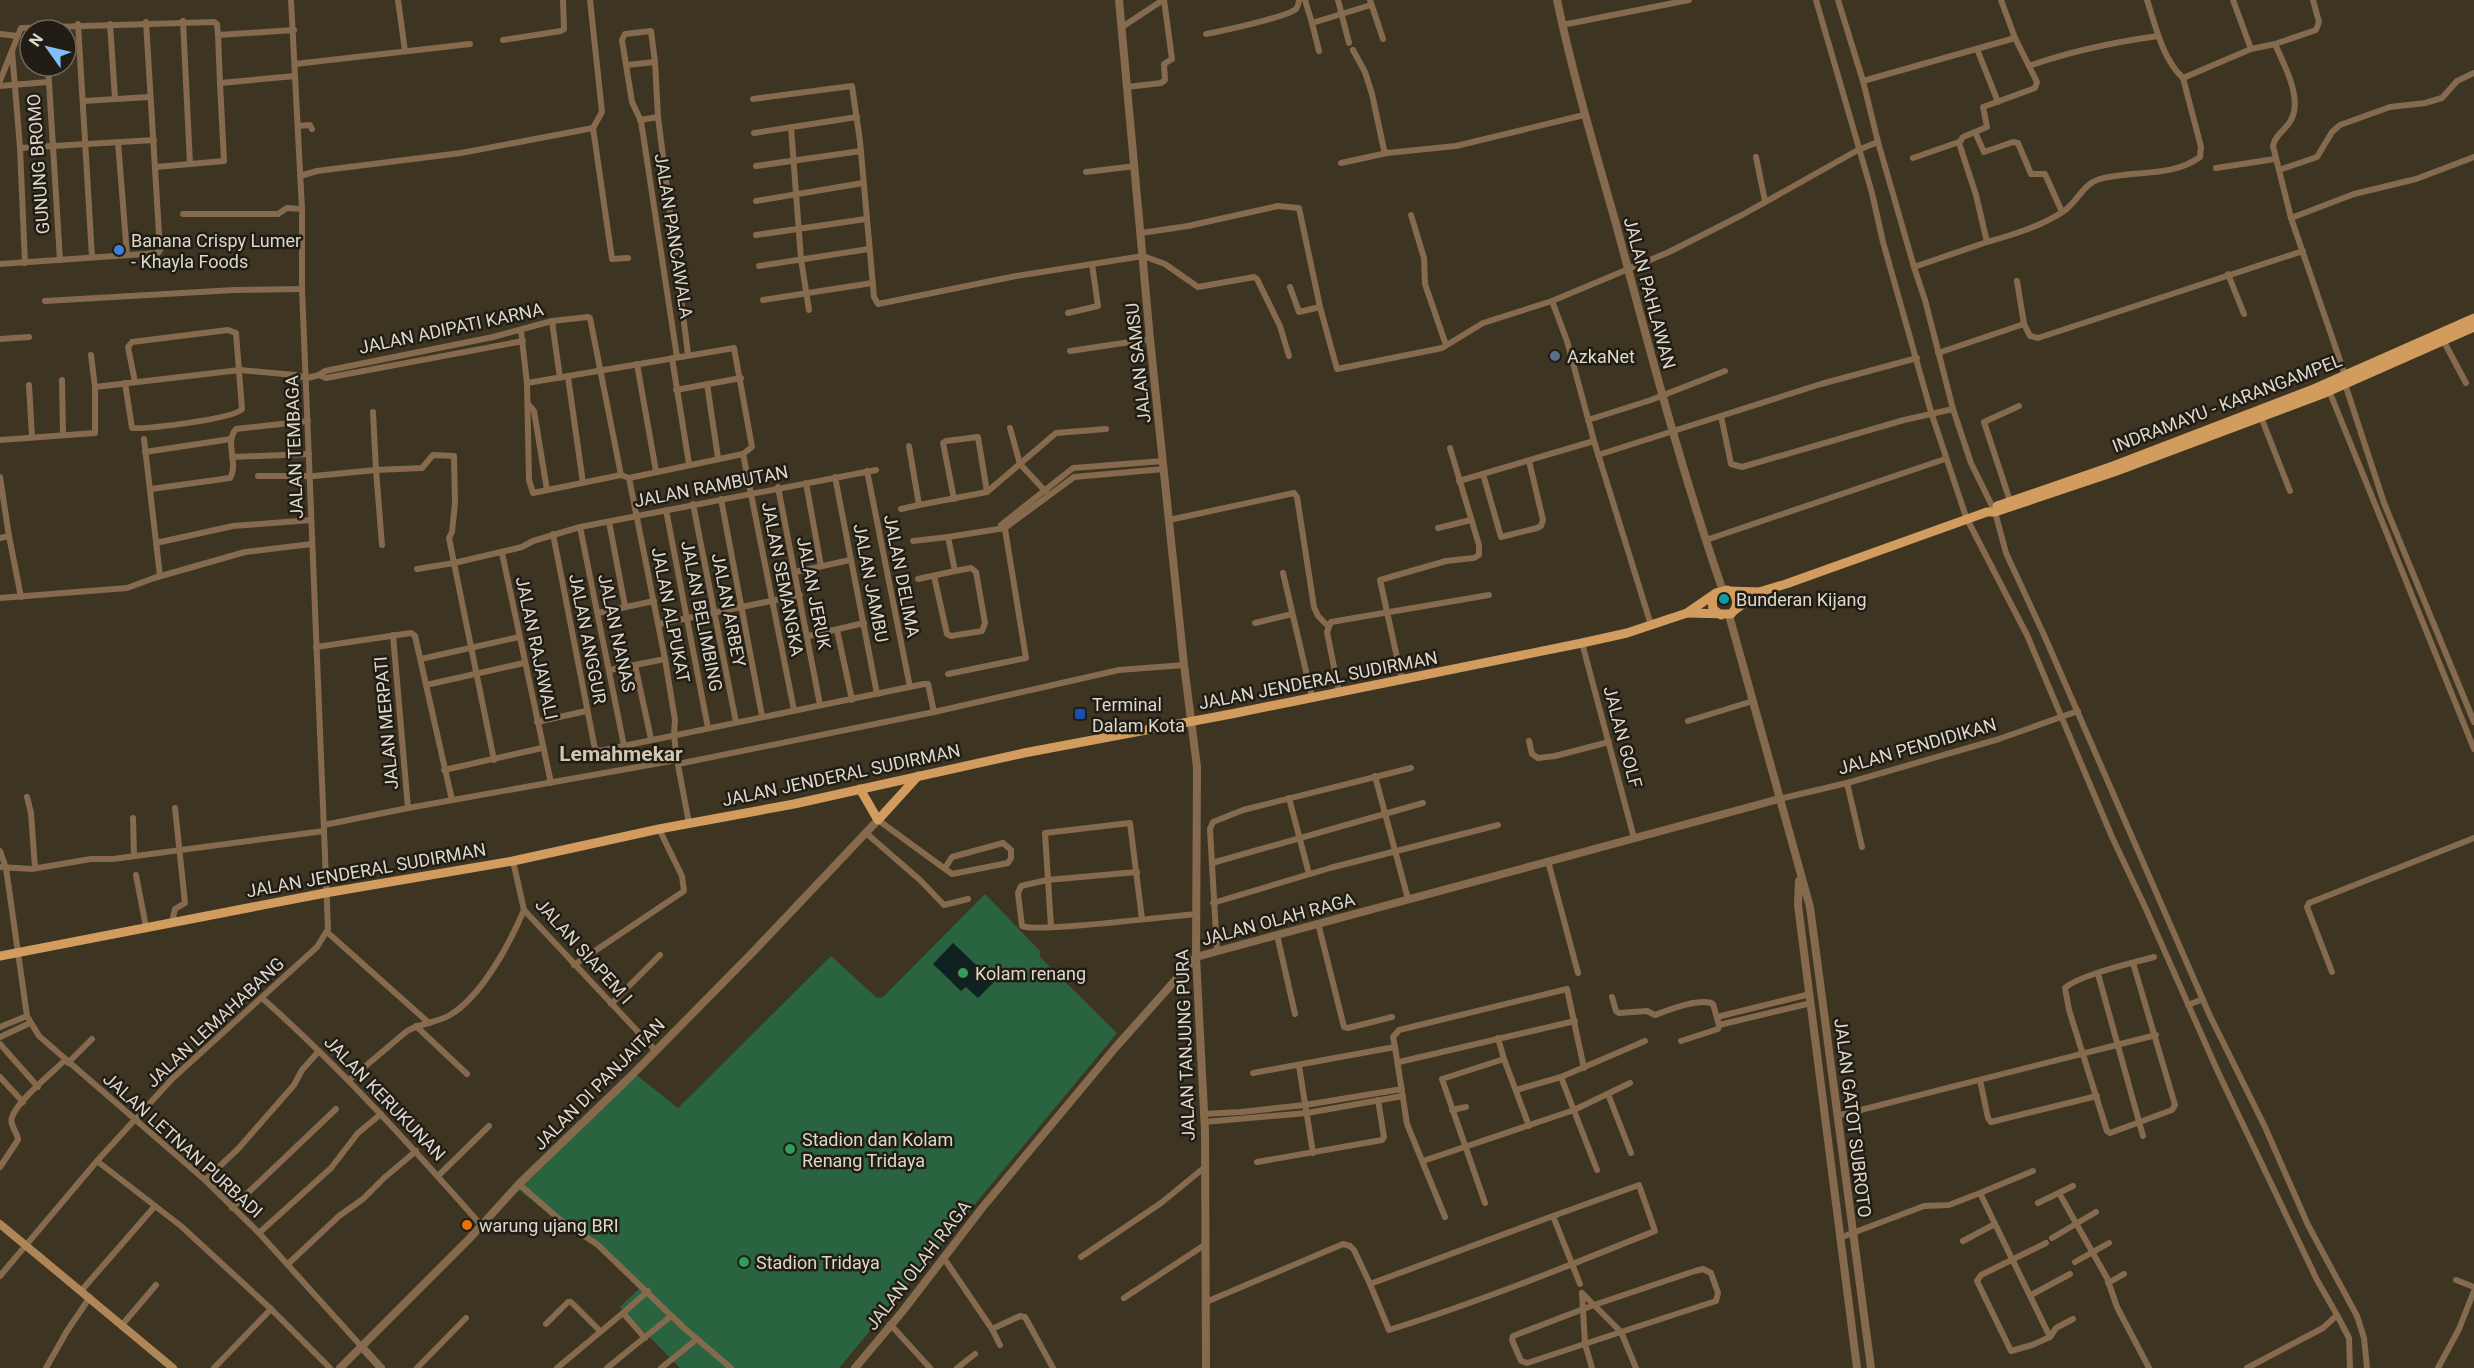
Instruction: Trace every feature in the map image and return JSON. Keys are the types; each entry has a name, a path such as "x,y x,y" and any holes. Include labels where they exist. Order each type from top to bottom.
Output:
{"main road":[{"name":"INDRAMAYU - KARANGAMPEL","path":"1992,511 2010,501 2122,463 2343,382 2474,318"},
{"path":"2343,382 2474,327"},
{"name":"INDRAMAYU - KARANGAMPEL","path":"1759,592 1968,519 2093,480 2261,417 2328,387"},
{"path":"1723,592 1712,600 1712,606 1728,614"},
{"path":"1723,592 1737,601 1728,614"},
{"path":"1687,613 1723,592 1759,592"},
{"path":"1687,613 1728,614 1759,592"},
{"name":"JALAN JENDERAL SUDIRMAN","path":"0,956 325,893 513,861 659,829 794,804 918,776 1582,644 1687,613"},
{"path":"860,789 878,820 918,776"},
{"path":"0,1224 173,1368"}],"street":[{"path":"398,0 405,51"},
{"path":"504,40 561,31 566,23 564,0"},
{"path":"590,0 602,112 592,128 612,259 628,258"},
{"name":"JALAN SAMSU","path":"1119,0 1150,339 1192,722"},
{"path":"1122,27 1163,0 1172,59 1164,64 1165,80 1161,83 1127,87"},
{"path":"1206,34 1291,11 1298,7 1299,0"},
{"path":"1305,0 1318,51"},
{"path":"1338,0 1349,43"},
{"name":"JALAN PAHLAWAN","path":"1557,0 1584,115 1673,432 1723,592"},
{"path":"1562,25 1689,0"},
{"path":"1816,0 1945,459 1968,519 2070,715 2308,1225 2362,1328 2367,1368"},
{"path":"1838,0 1863,81 1875,144 1925,300 1952,409 1971,463 1992,511 2006,553 2070,715 2112,837 2291,1229 2349,1338 2350,1368"},
{"path":"1913,158 1959,142 1962,138 1987,126 1982,108 2035,88 2037,82 2015,38 2001,0"},
{"path":"1914,267 2028,228 2062,212 2076,201 2093,182 2124,176 2153,174 2180,167 2200,157 2202,147 2183,78 2166,54 2158,36 2149,0"},
{"path":"2233,0 2251,48"},
{"path":"2183,78 2251,48 2275,44 2319,27 2313,0"},
{"name":"JALAN TEMBAGA","path":"294,1 295,76 304,126 302,289 313,377 308,421 312,476 311,520 325,893"},
{"path":"1312,22 1371,3 1383,39"},
{"path":"183,21 190,164"},
{"path":"0,264 159,251 146,22"},
{"path":"92,257 87,143 82,101 78,24 215,22 218,35 224,160 156,167"},
{"path":"110,24 115,98"},
{"path":"218,35 294,30"},
{"name":"JALAN PANCAWALA","path":"655,62 652,33 647,30 627,32 623,36 632,102 640,120 657,217 676,390 689,464"},
{"path":"0,34 17,36 0,81"},
{"path":"2029,66 2050,58 2124,40 2158,36"},
{"path":"1863,81 2015,38"},
{"path":"295,64 471,44"},
{"path":"2275,44 2288,74 2296,106 2290,122 2274,141 2275,159 2291,218 2384,503 2474,722"},
{"path":"1977,49 1998,102"},
{"path":"12,50 20,148 25,263"},
{"path":"1353,50 1369,83 1384,150 1387,153"},
{"path":"527,384 688,354 658,117 655,62 627,65"},
{"path":"2278,170 2317,157 2332,132 2340,125 2390,107 2425,103 2442,98 2457,81 2474,73"},
{"path":"220,83 295,76"},
{"name":"GUNUNG BROMO","path":"48,78 60,260"},
{"path":"0,86 48,82"},
{"path":"753,99 850,85 854,89 868,249 876,302 883,305 1016,276 1143,256 1165,264 1198,288 1257,279 1280,326 1289,356"},
{"path":"82,101 149,97"},
{"path":"1341,163 1387,153 1456,146 1584,115"},
{"path":"640,120 658,117"},
{"path":"754,133 857,117"},
{"path":"791,127 798,195 801,259 808,310"},
{"path":"304,175 317,171 461,153 592,128"},
{"path":"1975,132 1984,152 2013,142 2018,143 2031,174 2046,174 2062,212"},
{"path":"20,148 52,144 154,140"},
{"path":"118,142 126,255"},
{"path":"1959,142 1976,195 1987,242"},
{"path":"1141,233 1188,226 1278,206 1297,207 1300,211 1320,307 1337,369 1442,348 1483,323 1628,271 1742,215 1859,149 1875,144"},
{"path":"756,166 861,152"},
{"path":"1756,157 1765,201"},
{"path":"2291,218 2354,194 2416,179 2474,157"},
{"path":"2216,168 2275,159"},
{"path":"1086,172 1135,165"},
{"path":"756,201 863,183"},
{"path":"183,214 278,214 287,208 302,209"},
{"path":"657,217 670,215"},
{"path":"1411,215 1424,258 1425,284 1446,345"},
{"path":"756,235 867,219"},
{"path":"759,266 868,249"},
{"path":"2018,282 2024,324 2030,336 2038,338 2303,250"},
{"path":"1068,313 1098,306 1092,264"},
{"path":"2228,274 2244,314"},
{"path":"763,300 872,283"},
{"path":"1290,287 1299,312 1320,307"},
{"path":"45,301 234,290 302,289"},
{"path":"1552,300 1568,341 1598,455 1651,625"},
{"name":"JALAN ADIPATI KARNA","path":"313,377 325,370 521,331 552,321 590,318"},
{"name":"JALAN ALPUKAT","path":"590,318 625,476 637,516 659,624 675,720 677,762 689,823"},
{"path":"552,321 583,483"},
{"path":"1938,353 2024,324"},
{"path":"125,383 130,427 148,428 239,412 242,409 237,336 233,330 228,330 132,342 128,347 135,382"},
{"path":"521,331 527,384 531,492 656,471 747,452"},
{"path":"0,339 29,337"},
{"path":"493,337 495,346"},
{"path":"1070,351 1150,339"},
{"path":"2443,340 2466,384"},
{"name":"JALAN ADIPATI KARNA","path":"313,377 326,378 523,341"},
{"name":"JALAN SEMANGKA","path":"688,354 736,349 752,441 747,452 750,493 794,710"},
{"path":"413,352 415,362"},
{"path":"0,440 95,433 93,397 95,387 91,355"},
{"path":"1598,455 1821,384 1917,358"},
{"path":"637,364 656,471"},
{"path":"95,387 240,370 313,377"},
{"path":"1588,420 1725,371"},
{"path":"676,390 741,378"},
{"path":"62,380 63,435"},
{"path":"707,384 718,458"},
{"path":"29,385 32,437"},
{"path":"2328,387 2474,749"},
{"path":"528,404 534,411 548,490"},
{"path":"2010,501 1984,422 2019,406"},
{"path":"1720,416 1731,464 1742,467 1952,409"},
{"path":"373,412 382,545"},
{"path":"2261,417 2290,491"},
{"path":"150,489 188,482 227,479 233,474 231,439 236,429 308,421"},
{"path":"1010,428 1020,464 1047,494"},
{"path":"901,509 987,492 1056,433 1107,429"},
{"path":"954,499 944,443 946,441 978,437 987,492"},
{"path":"144,439 160,576"},
{"path":"145,453 231,439"},
{"path":"1459,481 1594,441"},
{"path":"909,446 919,505"},
{"path":"1402,680 1380,582 1383,577 1446,561 1477,558 1479,545 1450,448"},
{"path":"232,457 309,454"},
{"path":"258,476 312,476 418,469 426,465 433,455 454,456 455,503 450,538 494,760"},
{"path":"1706,540 1945,459"},
{"path":"1484,474 1501,537 1537,528 1541,526 1543,520 1529,461"},
{"path":"1107,465 1108,473"},
{"path":"1047,494 1070,469 1107,465 1164,465"},
{"path":"914,541 1002,526 1074,477 1164,465"},
{"name":"JALAN RAMBUTAN","path":"417,569 502,553 553,534 580,527 778,487 876,470"},
{"name":"JALAN DELIMA","path":"867,471 910,687"},
{"path":"0,477 21,597"},
{"name":"JALAN JAMBU","path":"836,477 877,694"},
{"path":"806,483 821,566"},
{"name":"JALAN JERUK","path":"778,487 820,705"},
{"path":"1169,520 1294,493 1297,497 1314,607 1318,616 1328,626 1329,644 1339,692"},
{"path":"721,499 762,716"},
{"name":"JALAN ARBEY","path":"693,504 736,722"},
{"name":"JALAN BELIMBING","path":"666,510 708,728"},
{"path":"156,543 233,526 311,520"},
{"path":"1438,528 1471,520"},
{"path":"609,522 625,606"},
{"path":"948,674 1026,658 1002,526"},
{"name":"JALAN NANAS","path":"580,527 624,746"},
{"name":"JALAN ANGGUR","path":"553,534 595,749 599,751 624,746"},
{"path":"0,538 9,537"},
{"path":"948,537 955,571"},
{"path":"0,598 127,588 160,576 245,552 312,544"},
{"name":"JALAN RAJAWALI","path":"502,553 551,783"},
{"path":"795,572 850,560"},
{"path":"918,579 971,568 976,572 986,623 982,631 951,636 947,634 934,576"},
{"path":"1282,573 1312,698"},
{"path":"659,624 800,595"},
{"path":"1328,626 1331,622 1386,611 1489,595"},
{"path":"598,613 654,601"},
{"path":"1255,623 1293,614"},
{"name":"JALAN GATOT SUBROTO","path":"1728,614 1810,907 1871,1368"},
{"path":"808,636 864,623"},
{"path":"837,630 852,700"},
{"path":"316,647 393,635 411,633 415,636 452,800"},
{"name":"JALAN MERPATI","path":"393,635 408,808"},
{"path":"421,659 519,637"},
{"name":"JALAN GOLF","path":"1582,644 1634,838"},
{"path":"610,670 665,659"},
{"path":"426,685 524,663"},
{"path":"635,665 651,739"},
{"path":"2,867 35,868 324,828 408,808 677,762 934,712 1119,670 1184,665"},
{"path":"624,746 762,716 928,684 934,712"},
{"path":"1688,722 1752,701"},
{"path":"537,722 586,711"},
{"name":"JALAN PENDIDIKAN","path":"1779,799 1847,783 1999,739 2070,715"},
{"name":"JALAN TANJUNG PURA","path":"1192,722 1198,811 1196,957 1204,1118 1206,1368"},
{"path":"1529,741 1532,754 1538,758 1609,742"},
{"path":"444,770 542,748"},
{"path":"1217,951 1210,829 1213,822 1243,810 1411,768"},
{"path":"1375,776 1408,899"},
{"path":"1847,783 1862,847"},
{"path":"27,797 31,813 35,868"},
{"path":"1289,798 1309,874"},
{"name":"JALAN OLAH RAGA","path":"855,1368 1115,1048 1196,957 1779,799"},
{"path":"1212,863 1423,803"},
{"path":"172,922 175,909 185,903 175,808"},
{"path":"133,818 134,856"},
{"path":"878,820 952,874 1008,863 1011,850 1003,843 952,856 945,868"},
{"name":"JALAN DI PANJAITAN","path":"340,1368 519,1184 754,951 878,820"},
{"path":"1051,927 1045,833 1130,823 1142,919"},
{"path":"1213,903 1309,874 1498,825"},
{"path":"574,965 684,891 678,867 659,829"},
{"path":"866,833 920,880 944,905 968,899"},
{"path":"2332,972 2311,921 2307,907 2309,903 2474,838"},
{"path":"0,851 28,1019"},
{"name":"JALAN SIAPEM I","path":"513,861 524,910 655,1050"},
{"path":"1548,861 1578,973"},
{"path":"1137,872 1047,880 1021,886 1018,893 1024,928 1196,914"},
{"name":"JALAN GATOT SUBROTO","path":"1800,874 1798,904 1857,1368"},
{"path":"136,875 146,927"},
{"path":"325,893 329,921 327,932 429,1023"},
{"path":"349,1080 401,1035 416,1026 453,1014 499,962 524,910"},
{"path":"1318,924 1344,1027 1392,1017"},
{"name":"JALAN LEMAHABANG","path":"0,1276 97,1161 172,1079 317,947 327,932"},
{"path":"1277,935 1295,1014"},
{"path":"611,1004 660,956"},
{"path":"2133,963 2175,1105 2172,1110 2112,1133 2109,1132 2097,1096 2065,991 2072,982 2133,963 2154,957"},
{"path":"2098,974 2143,1136"},
{"path":"1445,1217 1407,1124 1399,1062 1393,1037 1399,1030 1567,989 1584,1068"},
{"path":"1717,1017 1810,994"},
{"path":"1612,997 1616,1011 1619,1013 1647,1011 1655,1015 1705,1001 1713,1004 1719,1025 1717,1030 1681,1041"},
{"name":"JALAN KERUKUNAN","path":"262,998 349,1080 481,1225"},
{"path":"2189,1005 2201,999"},
{"path":"1719,1025 1811,1003"},
{"path":"0,1027 28,1019"},
{"path":"0,1037 28,1019"},
{"name":"JALAN LETNAN PURBADI","path":"28,1019 39,1036 67,1062 205,1180 259,1233 361,1346"},
{"path":"1399,1062 1575,1021"},
{"path":"416,1026 468,1074"},
{"path":"1837,1116 2156,1035"},
{"path":"1498,1038 1529,1126"},
{"path":"0,1167 16,1145 18,1137 11,1120 23,1102 92,1039"},
{"path":"1516,1090 1561,1077 1645,1041"},
{"path":"0,1044 38,1087"},
{"path":"1253,1073 1395,1047"},
{"path":"205,1180 243,1143 294,1085 302,1070 319,1051"},
{"path":"1485,1203 1442,1079 1504,1059"},
{"path":"1299,1066 1313,1154"},
{"path":"0,1077 23,1102"},
{"path":"1561,1077 1597,1170"},
{"path":"1980,1080 1988,1118 1991,1122 2097,1096"},
{"path":"1423,1161 1574,1110 1630,1083"},
{"path":"1204,1118 1403,1093"},
{"path":"1204,1118 1307,1113 1403,1093"},
{"path":"1608,1094 1631,1153"},
{"path":"1257,1161 1313,1154 1382,1140 1384,1137 1378,1100"},
{"path":"1452,1110 1466,1107"},
{"path":"232,1208 336,1109"},
{"path":"259,1233 331,1168 346,1152 358,1133 381,1114"},
{"path":"438,1176 489,1126"},
{"path":"288,1264 339,1216 363,1199 416,1151"},
{"path":"97,1161 181,1226 272,1309 330,1368"},
{"path":"1082,1257 1161,1203 1205,1167"},
{"path":"1842,1237 1924,1206 1948,1205 2033,1172"},
{"path":"519,1184 559,1219 598,1245 648,1291 671,1316 730,1368"},
{"path":"1206,1302 1343,1244 1354,1250 1389,1330 1449,1311 1655,1231 1639,1185 1370,1284"},
{"path":"2038,1203 2073,1186"},
{"path":"1980,1193 2050,1337"},
{"path":"2059,1193 2108,1283 2117,1307 2149,1368"},
{"path":"81,1291 154,1206"},
{"path":"2052,1238 2096,1212"},
{"path":"1553,1216 1580,1284"},
{"path":"1963,1240 1995,1224"},
{"path":"2046,1243 1979,1277 1977,1281 2009,1348 2013,1351 2050,1337 2056,1328 2073,1319"},
{"path":"2075,1262 2109,1243"},
{"path":"1124,1298 1206,1244"},
{"path":"943,1257 992,1329 1000,1345"},
{"path":"1703,1269 1711,1273 1718,1293 1716,1301 1524,1363 1512,1340 1514,1336 1593,1305 1703,1269"},
{"path":"2031,1295 2070,1274"},
{"path":"2108,1283 2124,1274"},
{"path":"2438,1368 2459,1329 2474,1289 2456,1281"},
{"path":"122,1324 156,1285"},
{"path":"557,1368 648,1291"},
{"path":"1592,1368 1585,1344 1582,1293 1622,1332 1635,1368"},
{"path":"46,1368 90,1297"},
{"path":"546,1324 568,1302 571,1302 600,1331"},
{"path":"214,1368 272,1309"},
{"path":"623,1313 645,1338"},
{"path":"2247,1368 2323,1328 2337,1315"},
{"path":"607,1368 671,1316"},
{"path":"992,1329 1020,1316 1025,1317 1029,1320 1053,1368"},
{"path":"417,1368 466,1318"},
{"path":"890,1324 930,1368"},
{"path":"661,1368 697,1339"},
{"path":"361,1346 381,1368"},
{"path":"957,1368 975,1354"}],"green space":[{"name":"Stadion dan Kolam Renang Tridaya","path":"985,894 1040,951 1040,957 1117,1033 839,1368 680,1368 620,1307 641,1287 596,1244 565,1227 519,1190 634,1073 678,1108 831,956 877,998 883,997"}],"shaded area":[{"name":"Kolam renang","path":"953,943 994,982 978,998 966,987 961,991 933,964"}],"place":[{"name":"Banana Crispy Lumer - Khayla Foods","path":"119,250"},
{"name":"AzkaNet","path":"1555,356"},
{"name":"Bunderan Kijang","path":"1724,599"},
{"name":"Terminal Dalam Kota","path":"1080,714"},
{"name":"Kolam renang","path":"963,973"},
{"name":"Stadion dan Kolam Renang Tridaya","path":"790,1149"},
{"name":"warung ujang BRI","path":"467,1225"},
{"name":"Stadion Tridaya","path":"744,1262"}],"district":[{"name":"Lemahmekar","path":"621,754"}]}
